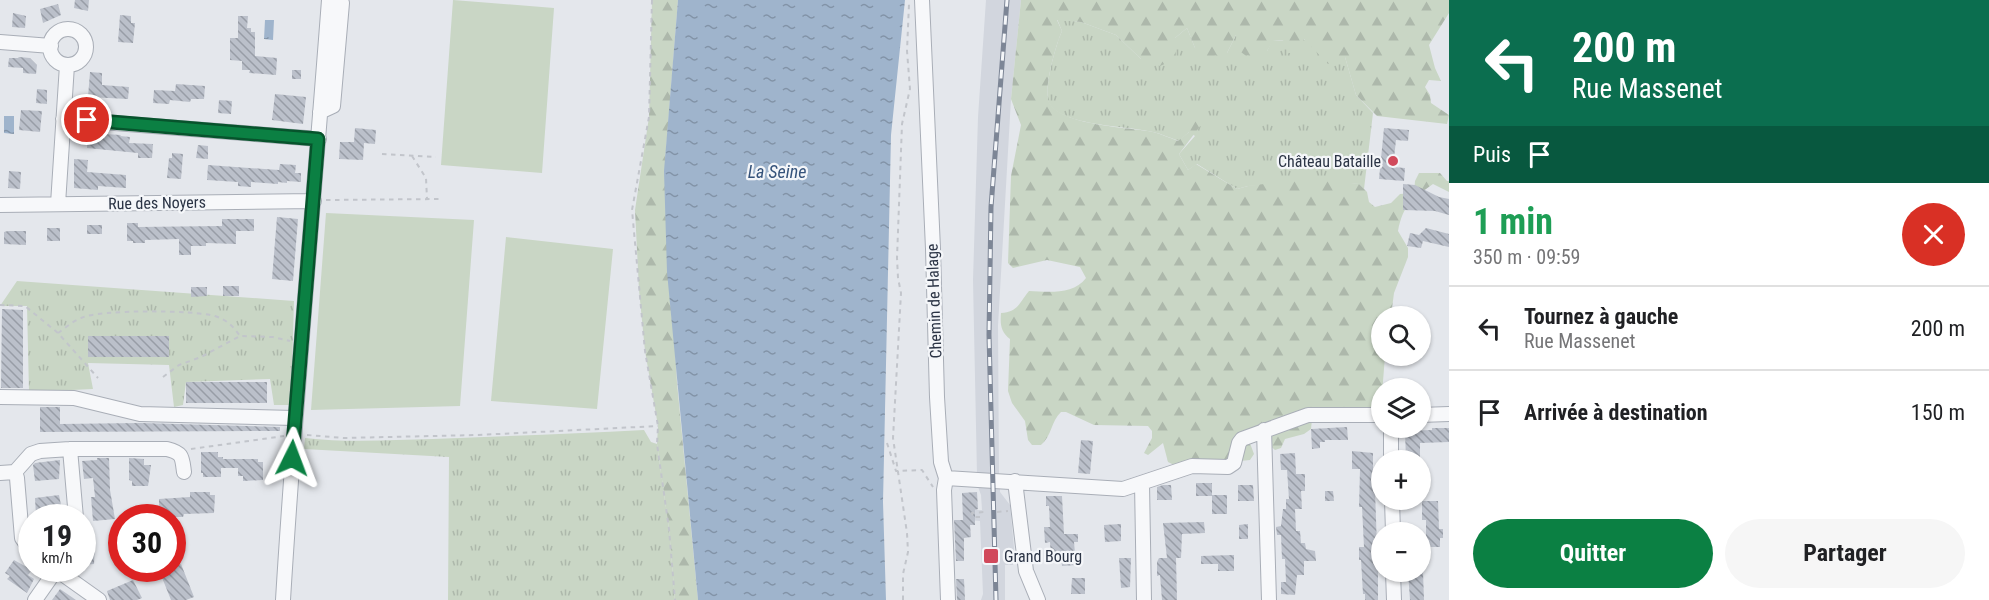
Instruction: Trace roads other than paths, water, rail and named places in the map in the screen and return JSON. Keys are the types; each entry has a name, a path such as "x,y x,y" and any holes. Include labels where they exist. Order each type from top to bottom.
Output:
{"street":[{"path":"283,600 294,418 314,201 329,0"},
{"path":"321,112 333,106 342,3 340,0"},
{"name":"Chemin de Halage","path":"922,0 937,397 940,462 945,484 948,600"},
{"path":"66,30 77,32 82,36 86,47 85,53 78,62 67,65 53,57 51,46 55,35 66,30"},
{"path":"0,42 51,46"},
{"path":"58,204 67,65"},
{"path":"63,119 318,139"},
{"name":"Rue des Noyers","path":"0,205 314,201"},
{"path":"0,397 74,398 140,414 294,418"},
{"path":"1431,415 1449,414"},
{"path":"945,484 979,479 1123,489 1192,466 1228,467 1233,463 1242,439 1308,415 1371,416"},
{"path":"1264,430 1269,600"},
{"path":"70,448 75,504"},
{"path":"0,473 15,472 35,452 70,448 177,451 182,456 184,472"},
{"path":"15,472 19,504"},
{"path":"1015,481 1026,571 1038,600"},
{"path":"1142,483 1144,600"},
{"path":"34,600 46,582"},
{"path":"73,582 99,600"},
{"path":"1393,582 1394,600"}],"water":[{"name":"La Seine","path":"678,0 905,0 891,135 883,502 886,600 698,600 667,272 664,171"},
{"path":"265,20 274,20 273,40 264,39"},
{"path":"4,116 14,116 14,134 4,133"}],"railway":[{"path":"996,600 989,335 991,207 1007,0"}],"place":[{"name":"Château Bataille","path":"1393,161"},
{"name":"Grand Bourg","path":"991,556"}]}
